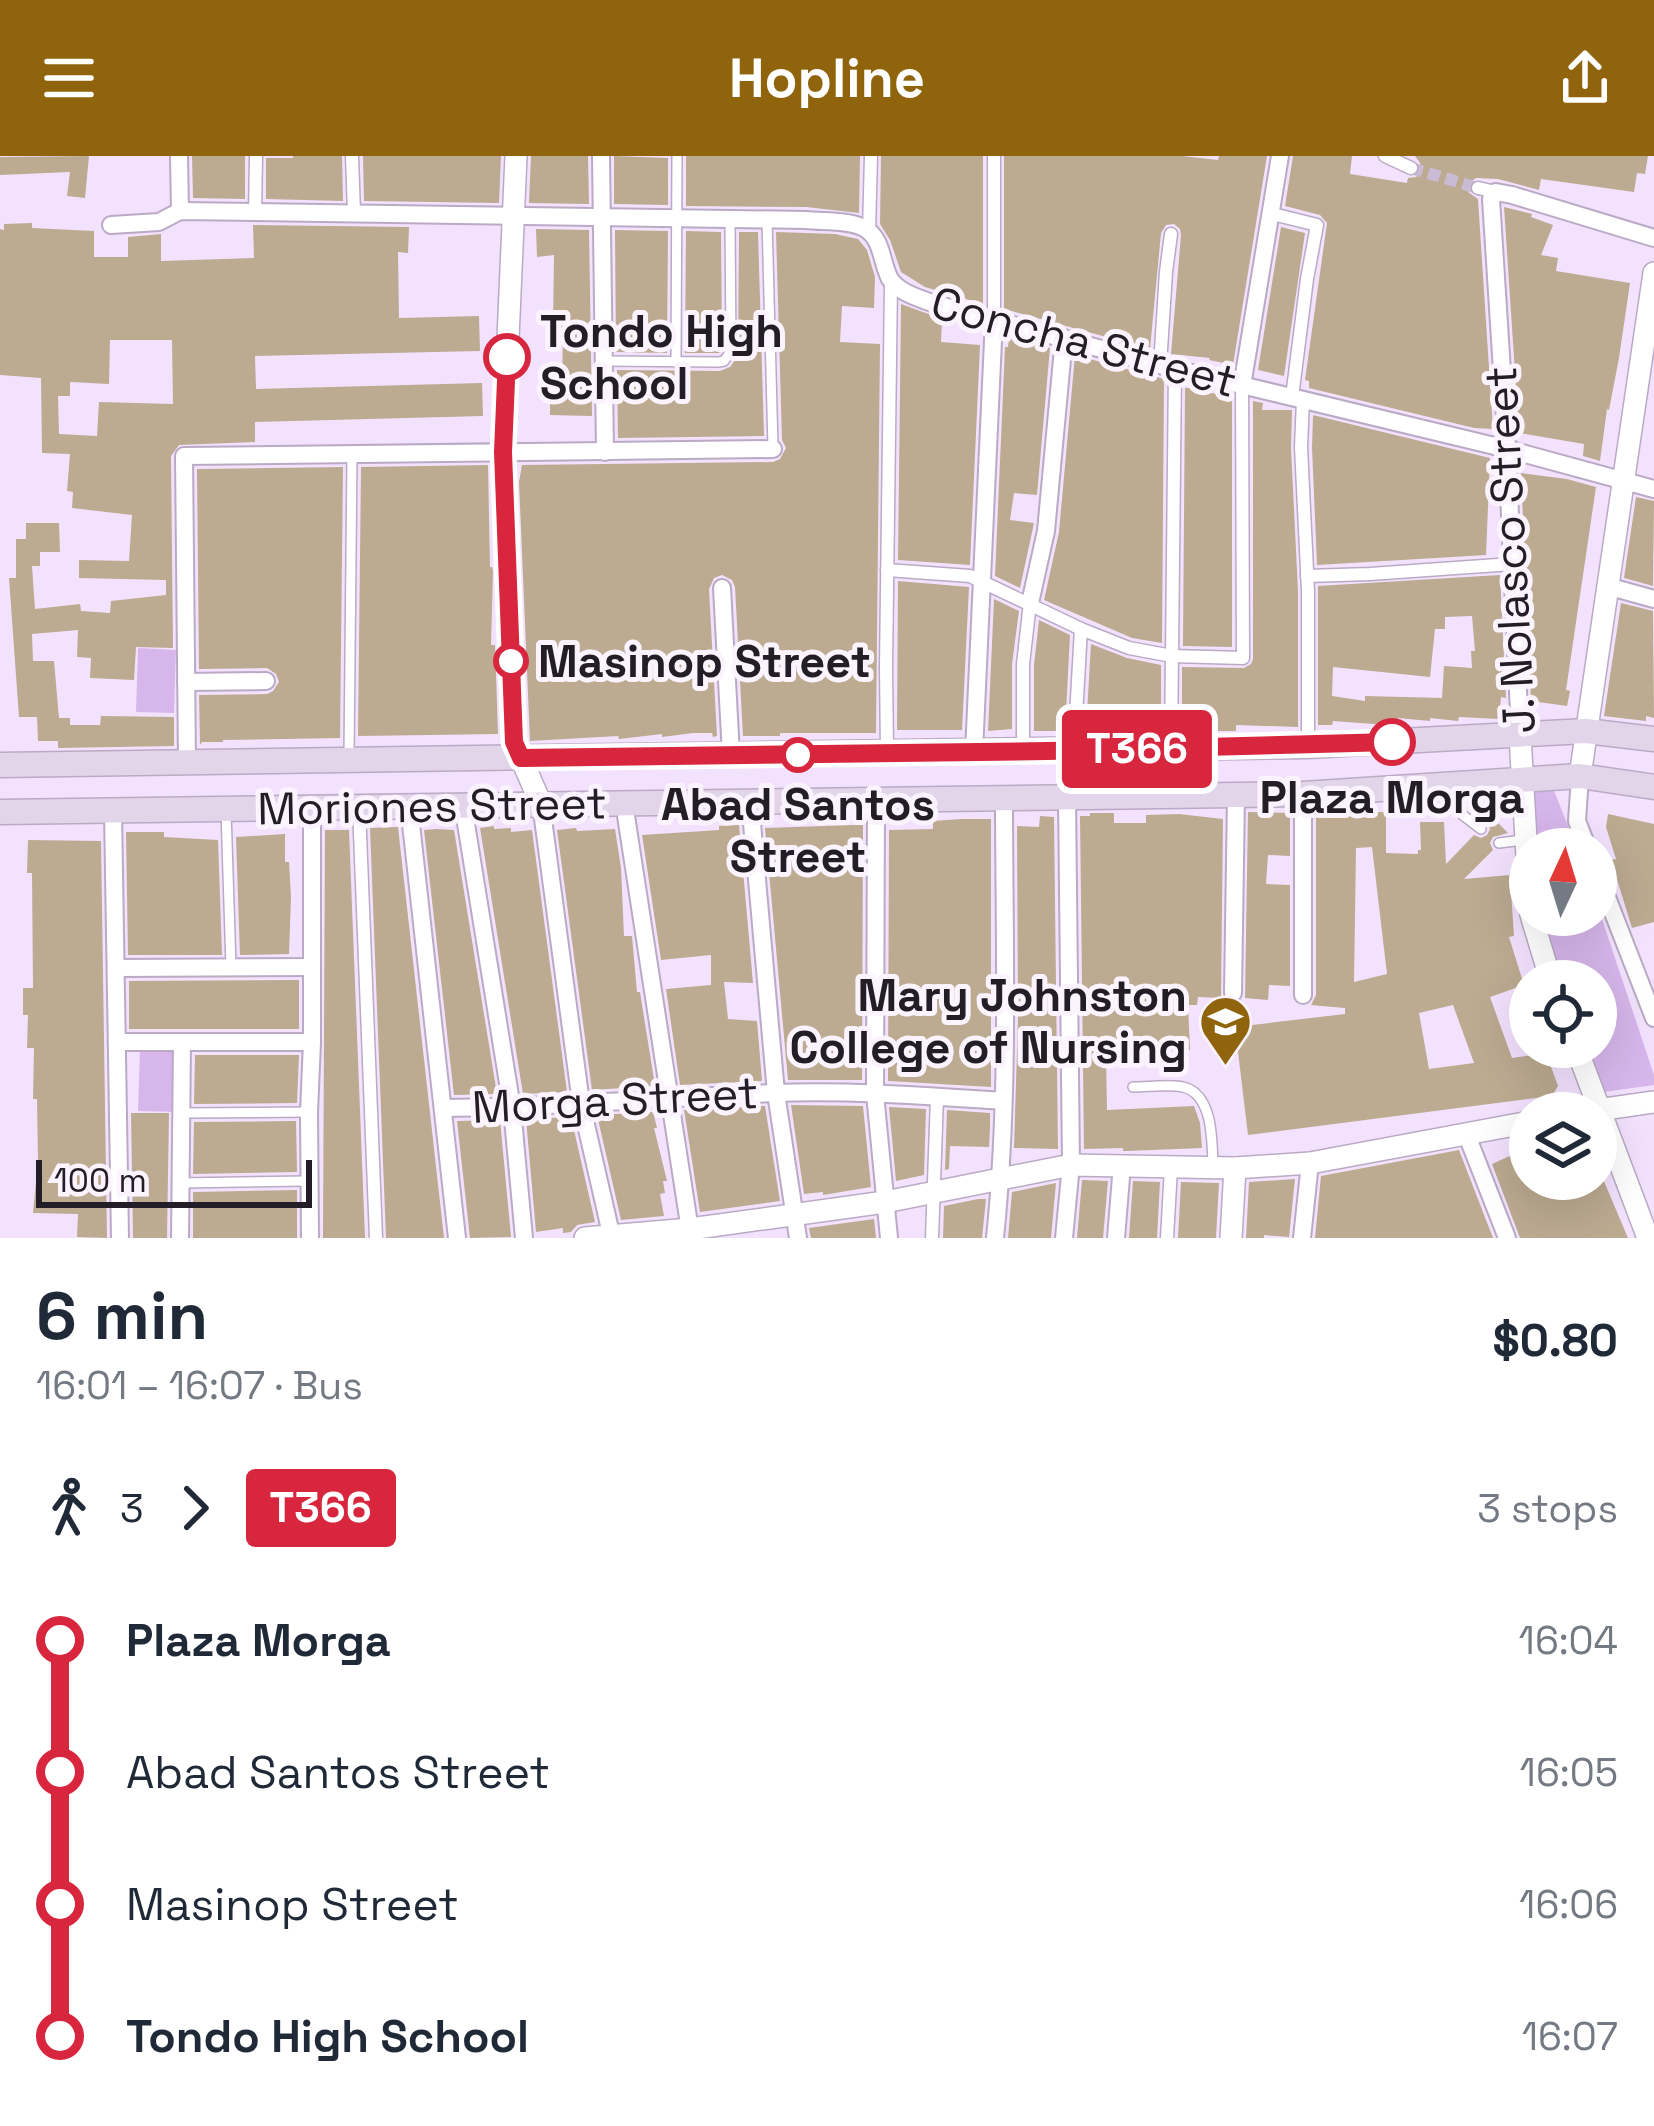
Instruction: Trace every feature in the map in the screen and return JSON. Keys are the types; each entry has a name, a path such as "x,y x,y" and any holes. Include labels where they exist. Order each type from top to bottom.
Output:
{"main road":[{"name":"Moriones Street","path":"0,765 1308,746 1586,730 1654,739"},
{"name":"Moriones Street","path":"0,812 1303,794 1580,776 1654,787"}],"street":[{"path":"179,156 180,211"},
{"path":"255,213 256,156"},
{"path":"352,156 354,213"},
{"path":"516,156 503,452 514,742 541,804 581,1103 612,1237"},
{"path":"601,156 604,452"},
{"path":"112,225 159,222 180,211 767,220 853,225 869,231 871,156"},
{"path":"974,752 994,319 994,156"},
{"path":"887,570 970,576 1129,648 1172,656 1243,658 1242,386 1280,156"},
{"path":"1385,156 1411,168"},
{"name":"J. Nolasco Street","path":"1524,828 1507,449 1487,190 1654,238"},
{"path":"1269,213 1317,225 1304,297 1297,399 1307,575 1308,746"},
{"name":"Concha Street","path":"869,231 891,281 932,303 1654,489"},
{"path":"1171,233 1166,272 1171,748"},
{"path":"1580,828 1586,730 1622,482 1647,374 1654,273"},
{"path":"887,753 891,281"},
{"path":"1023,751 1023,664 1046,531 1064,338"},
{"path":"187,762 184,456 773,449"},
{"path":"1307,575 1512,564"},
{"path":"1607,586 1654,599"},
{"path":"722,588 731,755"},
{"path":"1074,750 1081,629"},
{"path":"186,682 266,681"},
{"path":"1303,794 1303,994"},
{"path":"1233,993 1236,795"},
{"path":"1064,1238 1071,1165 1067,797"},
{"path":"995,1238 1003,1101 1004,798"},
{"path":"876,800 875,1094 890,1238"},
{"path":"750,801 776,1093 798,1238"},
{"path":"624,802 690,1233"},
{"path":"463,805 512,1108 524,1238"},
{"path":"410,806 457,1238"},
{"path":"358,808 376,1238"},
{"path":"310,1238 312,809"},
{"path":"112,811 120,1238"},
{"path":"1617,922 1654,1018"},
{"path":"116,968 311,967"},
{"path":"119,1042 312,1042"},
{"path":"180,1238 182,1042"},
{"name":"Morga Street","path":"443,1108 776,1093 1003,1101"},
{"path":"932,1238 937,1097"},
{"path":"1617,1107 1654,1102"},
{"path":"585,1238 690,1233 1071,1165 1224,1168 1310,1163 1509,1126"},
{"path":"1466,1133 1508,1238"},
{"path":"1302,1238 1310,1163"},
{"path":"1116,1238 1121,1166"},
{"path":"1167,1238 1171,1168"},
{"path":"1224,1168 1231,1238"},
{"path":"1617,1172 1648,1238"}],"lane":[{"path":"676,362 677,156"},
{"path":"604,362 724,361 731,351 730,220"},
{"path":"767,220 773,449"},
{"path":"349,760 352,456"},
{"path":"226,811 231,967"},
{"path":"1460,813 1481,829"},
{"path":"1499,843 1509,842"},
{"path":"1133,1087 1193,1091 1205,1107 1224,1168"},
{"path":"182,1113 308,1112"},
{"path":"180,1183 308,1181"}],"shaded area":[{"path":"138,648 176,650 174,713 136,712"},
{"path":"1553,788 1569,828 1533,828 1532,790"},
{"path":"1549,936 1608,936 1616,960 1555,960"},
{"path":"1617,964 1654,1085 1604,1092 1595,1068 1617,1068"},
{"path":"140,1049 180,1050 179,1112 138,1111"}],"building":[{"path":"89,156 85,198 67,196 70,172 0,175 0,157"},
{"path":"192,156 245,156 245,199 193,198"},
{"path":"342,156 343,201 266,199 266,158"},
{"path":"363,156 501,156 499,203 364,201"},
{"path":"531,156 588,156 589,204 529,203"},
{"path":"614,156 668,158 668,205 614,204"},
{"path":"686,156 860,156 859,213 806,207 686,206"},
{"path":"881,156 983,156 983,304 925,287 901,272 880,224"},
{"path":"1004,156 1218,160 1219,156 1267,156 1233,365 1171,354 1181,235 1174,224 1166,225 1161,233 1150,349 1004,309"},
{"path":"1293,156 1352,156 1350,174 1407,183 1421,171 1415,156 1648,156 1645,174 1637,173 1634,192 1541,179 1539,190 1498,179 1470,182 1468,192 1478,199 1493,429 1309,388 1305,380 1327,223 1320,215 1285,206"},
{"path":"1504,207 1553,225 1541,255 1558,258 1556,271 1630,283 1600,461 1583,456 1584,444 1519,433"},
{"path":"4,224 94,231 94,257 128,257 128,237 161,234 161,261 254,258 253,225 409,227 408,253 398,252 399,318 479,316 480,351 255,356 256,389 482,383 483,416 255,422 255,442 179,445 171,456 173,648 136,647 134,680 90,678 91,658 77,657 78,630 32,634 33,661 54,661 59,718 70,718 70,725 100,725 101,716 174,717 174,746 58,748 58,741 38,741 37,717 19,717 9,578 16,578 16,539 26,539 26,523 59,523 60,552 40,552 40,566 32,566 35,609 80,604 81,611 110,613 111,601 166,595 166,580 79,578 79,560 129,561 132,515 72,508 73,492 67,491 70,454 42,453 41,378 0,375 0,229 4,230","holes":["110,340 172,340 173,404 99,402 97,436 59,434 58,396 70,396 70,382 109,384"]},
{"path":"1281,227 1305,233 1284,376 1258,370"},
{"path":"536,229 589,230 592,416 550,415 550,392 562,393 563,328 553,327 554,255 537,257"},
{"path":"615,230 668,231 667,353 616,352"},
{"path":"686,231 721,232 719,353 685,353"},
{"path":"739,232 758,232 764,436 618,438 617,370 720,371 738,356"},
{"path":"776,232 858,239 867,250 875,277 874,308 842,306 840,342 880,344 876,733 743,736 735,587 722,575 714,578 709,589 717,736 693,733 530,741 522,465 780,459 786,448 782,440"},
{"path":"901,304 942,319 941,342 980,345 970,565 898,560"},
{"path":"1009,337 1050,348 1037,495 1014,493 1010,520 1034,523 1020,588 995,576"},
{"path":"1075,355 1164,379 1162,643 1132,638 1044,600 1059,532"},
{"path":"1185,388 1232,396 1232,647 1183,646"},
{"path":"1253,401 1263,403 1262,410 1292,410 1298,727 1236,725 1236,731 1207,731 1208,723 1182,723 1182,667 1244,668 1253,659"},
{"path":"1313,415 1490,458 1486,555 1317,565"},
{"path":"488,465 491,645 495,645 498,734 358,736 361,467"},
{"path":"343,467 340,738 223,740 200,745 199,695 267,694 279,682 267,668 199,669 197,469"},
{"path":"1521,473 1596,487 1567,706 1531,701"},
{"path":"1636,497 1654,501 1653,586 1624,578"},
{"path":"1500,575 1506,698 1501,697 1499,719 1398,718 1398,723 1387,725 1333,721 1332,725 1318,725 1318,586","holes":["1472,616 1475,651 1471,651 1472,668 1444,666 1442,698 1365,696 1365,701 1332,696 1333,667 1430,677 1435,629 1445,629 1445,617"]},
{"path":"898,581 969,587 962,730 897,730"},
{"path":"994,599 1019,611 1012,664 1012,729 988,731"},
{"path":"1621,603 1653,611 1654,718 1646,716 1646,721 1604,716"},
{"path":"1039,620 1070,635 1065,731 1034,731"},
{"path":"1091,644 1161,665 1161,724 1123,723 1123,730 1086,731"},
{"path":"1248,812 1290,813 1290,856 1268,855 1266,884 1290,885 1290,986 1269,985 1268,1000 1245,998"},
{"path":"1386,812 1386,853 1418,854 1420,822 1444,822 1446,864 1474,835 1487,835 1492,817 1508,833 1493,837 1493,850 1464,879 1509,875 1509,936 1514,936 1509,937 1516,960 1509,960 1509,990 1490,997 1509,1050 1509,1068 1551,1068 1558,1086 1554,1092 1509,1092 1509,1102 1248,1135 1235,1027 1345,1014 1345,1008 1311,1005 1316,995 1316,815","holes":["1372,847 1387,974 1354,982 1356,848","1453,1005 1474,1063 1429,1069 1419,1013"]},
{"path":"1114,813 1114,823 1146,823 1146,815 1223,819 1221,998 1198,997 1197,1005 1188,1005 1190,1050 1106,1054 1107,1110 1194,1106 1202,1148 1084,1149 1080,816"},
{"path":"1608,814 1654,824 1654,922 1632,928 1617,879 1617,828 1606,827"},
{"path":"1040,816 1054,817 1058,1149 1014,1148 1017,826 1039,827"},
{"path":"991,819 991,1087 888,1081 889,830 933,829 933,821"},
{"path":"739,825 753,983 724,982 728,1019 757,1021 762,1081 680,1085 666,989 711,985 711,955 661,960 642,835"},
{"path":"863,825 862,1080 788,1080 765,828"},
{"path":"398,827 444,1238 386,1238 370,828"},
{"path":"480,828 511,828 511,832 532,830 567,1092 523,1094"},
{"path":"615,829 624,936 632,936 655,1086 592,1090 557,830"},
{"path":"325,830 349,830 365,1238 323,1238"},
{"path":"424,830 454,830 497,1094 454,1095"},
{"path":"126,832 218,840 222,955 128,955"},
{"path":"285,834 291,897 289,954 240,955 236,837"},
{"path":"28,840 101,841 107,1238 77,1237 78,1214 33,1213 37,1099 33,1099 34,1048 27,1048 28,1015 23,1015 23,988 33,988"},
{"path":"299,980 299,1029 129,1029 129,981"},
{"path":"195,1055 299,1055 297,1103 194,1104"},
{"path":"791,1105 863,1106 871,1187 804,1194"},
{"path":"765,1106 780,1201 700,1212 684,1110"},
{"path":"889,1107 926,1109 924,1175 896,1181"},
{"path":"947,1110 990,1113 990,1128 989,1147 950,1146 949,1169 945,1170"},
{"path":"653,1112 667,1181 663,1181 665,1193 660,1194 664,1216 621,1220 597,1115"},
{"path":"131,1113 169,1113 167,1238 133,1238"},
{"path":"571,1117 595,1222 577,1225 571,1232 563,1233 563,1228 536,1232 526,1119"},
{"path":"500,1120 511,1237 470,1238 457,1121"},
{"path":"296,1121 297,1172 193,1174 194,1122"},
{"path":"1459,1150 1493,1238 1315,1238 1321,1176"},
{"path":"1509,1156 1509,1200 1612,1200 1628,1238 1520,1238 1492,1164"},
{"path":"1295,1179 1289,1237 1246,1238 1249,1182"},
{"path":"1082,1180 1108,1181 1103,1238 1077,1238"},
{"path":"1133,1181 1160,1182 1157,1238 1129,1238"},
{"path":"1181,1182 1219,1183 1216,1238 1178,1238"},
{"path":"1056,1183 1051,1238 1008,1238 1012,1192"},
{"path":"297,1190 297,1238 193,1238 193,1192"},
{"path":"986,1199 982,1238 943,1238 944,1206"},
{"path":"874,1219 876,1238 811,1238 809,1228"}],"tunnel":[{"path":"1411,168 1478,188"}],"bus line":[{"name":"T366","path":"507,357 503,452 514,742 521,758 1392,742"}],"place":[{"name":"Tondo High School","path":"507,357"},
{"name":"Masinop Street","path":"511,661"},
{"name":"Plaza Morga","path":"1392,742"},
{"name":"Abad Santos Street","path":"798,755"},
{"name":"Mary Johnston College of Nursing","path":"1226,1067"}]}
